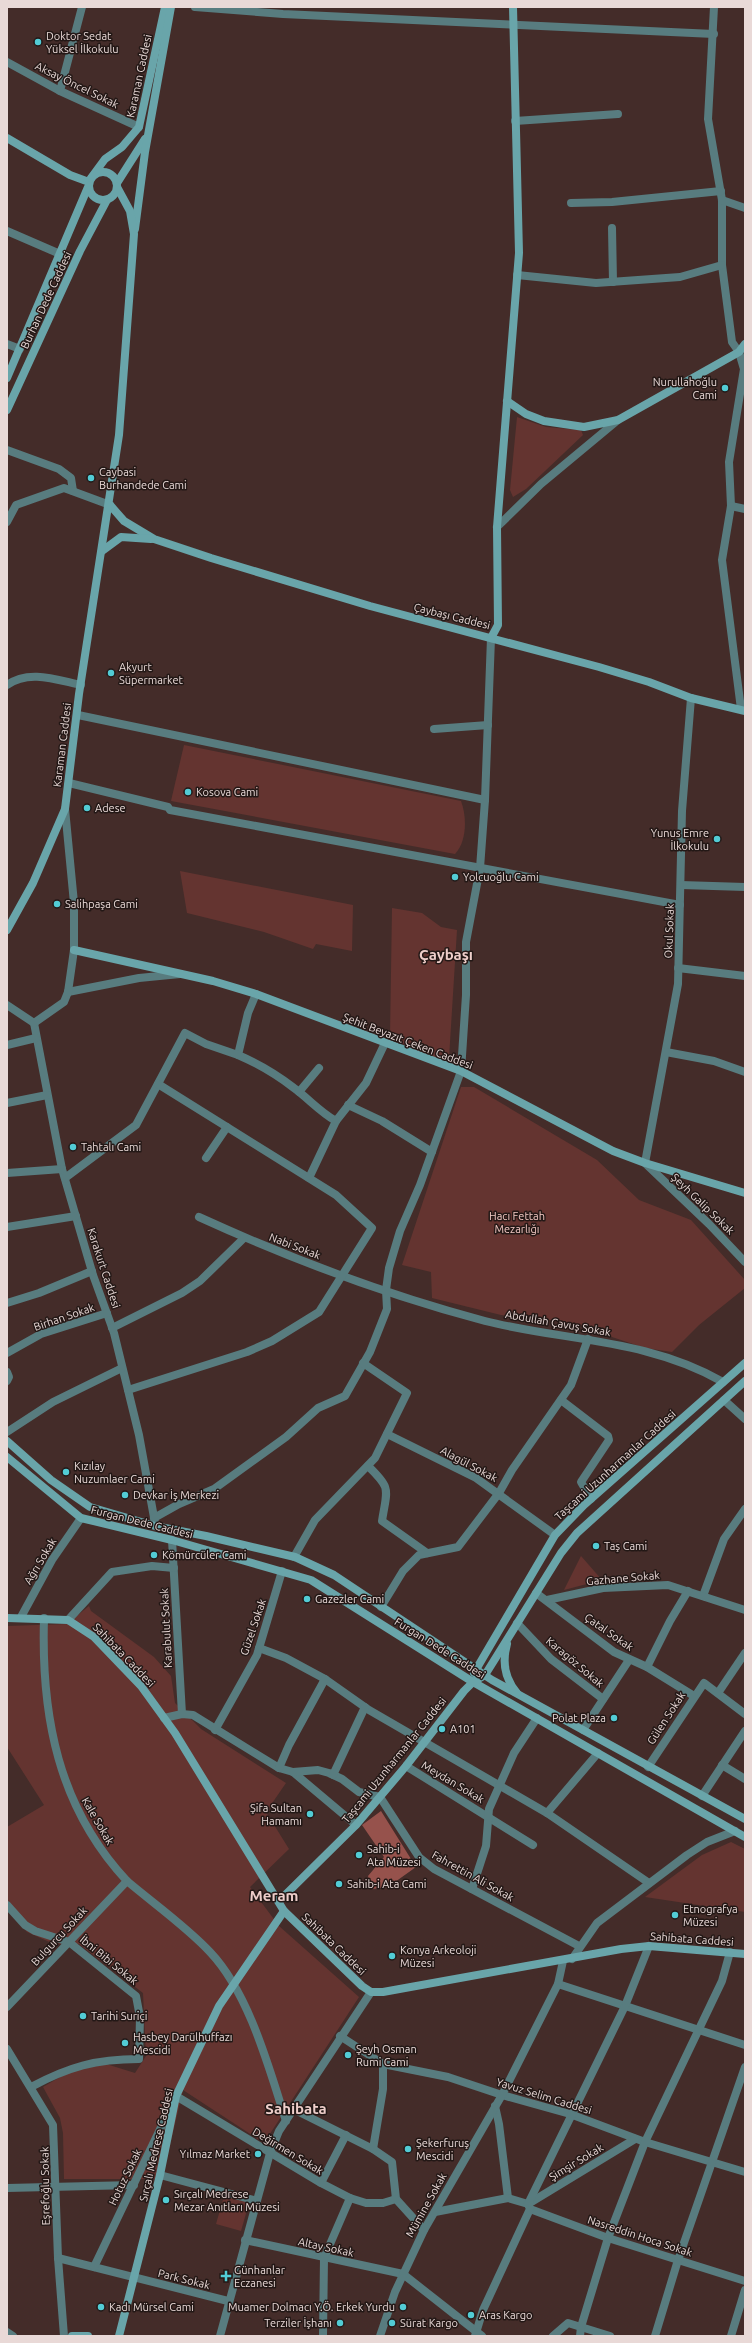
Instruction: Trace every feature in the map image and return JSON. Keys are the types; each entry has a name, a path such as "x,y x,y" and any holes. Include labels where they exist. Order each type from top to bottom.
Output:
{"street":[{"path":"60,91 82,7"},
{"name":"Karaman Caddesi","path":"90,182 105,159 122,147 139,127 165,7"},
{"name":"Karaman Caddesi","path":"7,930 33,883 65,808 81,685 110,505 119,435 134,234 138,219 150,129 171,7"},
{"path":"195,7 283,10 714,34"},
{"path":"155,1522 180,1504 214,1489 286,1437 318,1408 344,1396 363,1363 387,1309 386,1290 389,1268 400,1231 432,1152 461,1071 466,995 466,942 480,868 485,800 492,638 498,625 497,527 519,253 513,7"},
{"path":"714,7 714,34 708,119 722,200 722,265 732,342 743,347"},
{"name":"Aksay Öncel Sokak","path":"7,62 60,91 139,127"},
{"path":"515,120 618,114"},
{"name":"Karaman Caddesi","path":"117,185 150,129"},
{"path":"7,138 70,175 90,182"},
{"path":"90,182 99,172 104,172 112,176 130,211 134,234"},
{"path":"90,182 95,198 107,200 114,195 117,185"},
{"name":"Burhan Dede Caddesi","path":"7,378 90,182"},
{"path":"571,203 612,202 720,191"},
{"name":"Burhan Dede Caddesi","path":"7,410 80,252 107,200"},
{"path":"722,200 745,208"},
{"path":"612,228 613,282"},
{"path":"7,232 60,254"},
{"path":"517,275 596,283 680,277 722,265"},
{"path":"7,344 20,349"},
{"path":"497,527 541,484 618,420 743,347"},
{"path":"743,347 744,369 729,462 731,506 722,560 743,710"},
{"path":"507,401 526,414 544,421 584,427 618,420"},
{"path":"7,450 58,469 71,478 74,491"},
{"path":"7,522 16,505 64,488 110,505 124,521 154,539"},
{"path":"731,506 745,509"},
{"path":"102,551 122,537 154,539"},
{"name":"Çaybaşı Caddesi","path":"154,539 370,606 599,666 649,682 691,698 743,710"},
{"path":"7,685 13,681 36,676 81,685"},
{"name":"Okul Sokak","path":"644,1163 678,984 682,810 691,698"},
{"path":"78,715 485,800"},
{"path":"434,729 488,725"},
{"path":"69,783 168,807 170,810 393,850 480,868 680,905"},
{"path":"7,1005 34,1024 64,1002 68,992 74,950 74,903 65,808"},
{"path":"681,884 745,887"},
{"name":"Şehit Beyazıt Çeken Caddesi","path":"74,950 183,974 256,994 461,1071 613,1151 644,1163 745,1193"},
{"path":"678,968 745,976"},
{"path":"68,992 139,978 183,974"},
{"path":"238,1055 248,1013 256,994"},
{"name":"Karakurt Caddesi","path":"34,1024 62,1169 92,1271 112,1328 139,1436 155,1522"},
{"path":"65,1178 136,1125 185,1033 206,1044 238,1055 265,1067 299,1092 324,1115 336,1122"},
{"path":"7,1045 36,1038"},
{"path":"309,1178 336,1122 366,1083 386,1043"},
{"path":"666,1052 714,1061 745,1072"},
{"path":"299,1092 320,1068"},
{"path":"128,1390 247,1352 272,1341 319,1312 372,1228 336,1195 158,1084"},
{"path":"7,1104 47,1095"},
{"path":"348,1105 382,1121 432,1152"},
{"path":"206,1158 227,1127"},
{"name":"Şeyh Galip Sokak","path":"644,1163 709,1224 745,1262"},
{"path":"7,1173 62,1169"},
{"path":"7,1227 76,1216"},
{"name":"Nabi Sokak","path":"199,1217 244,1238 386,1290"},
{"path":"112,1328 182,1294 200,1281 244,1238"},
{"path":"7,1303 39,1293 92,1271"},
{"name":"Abdullah Çavuş Sokak","path":"386,1290 486,1321 652,1352 699,1368 723,1382"},
{"name":"Birhan Sokak","path":"7,1353 42,1334 107,1313"},
{"path":"381,1607 403,1571 419,1555 458,1547 499,1493 512,1470 571,1385 588,1339"},
{"path":"294,1557 315,1520 374,1458 407,1393 363,1363"},
{"name":"Taşcami Uzunharmanlar Caddesi","path":"473,1682 475,1669 555,1535 591,1499 745,1363"},
{"path":"7,1432 53,1402 122,1368"},
{"path":"7,1372 9,1377 7,1380"},
{"name":"Taşcami Uzunharmanlar Caddesi","path":"279,1901 356,1825 406,1766 473,1682 484,1675 561,1553 588,1521 745,1381"},
{"path":"560,1400 608,1436 608,1440 581,1482 591,1499"},
{"path":"724,1400 745,1419"},
{"name":"Alagül Sokak","path":"386,1434 476,1478 499,1493 555,1535"},
{"name":"Furgan Dede Caddesi","path":"7,1441 51,1480 90,1506 294,1557 334,1575 484,1675 648,1767 745,1819"},
{"name":"Furgan Dede Caddesi","path":"7,1457 81,1518 172,1540 311,1580 473,1682 745,1837"},
{"path":"368,1466 384,1482 387,1490 382,1521 427,1554"},
{"path":"703,1596 724,1539 745,1509"},
{"name":"Ağrı Sokak","path":"21,1617 52,1560 81,1518"},
{"name":"Karabulut Sokak","path":"172,1540 182,1714"},
{"path":"68,1620 112,1572 152,1566 174,1568"},
{"name":"Güzel Sokak","path":"215,1730 259,1648 282,1571"},
{"name":"Gazhane Sokak","path":"547,1600 615,1587 668,1585 745,1610"},
{"path":"647,1667 670,1621 688,1591"},
{"name":"Çatal Sokak","path":"536,1593 601,1643 629,1660 647,1667 694,1696"},
{"name":"Sahibata Caddesi","path":"7,1618 21,1617 68,1620 94,1637 141,1686 164,1718 284,1911 362,1986 371,1992 383,1992 563,1961 621,1949 649,1946 745,1954"},
{"name":"Kale Sokak","path":"44,1618 45,1685 51,1729 59,1763 71,1795 89,1830 115,1868 127,1881 211,1953 233,1985 260,2043 286,2121"},
{"name":"Karagöz Sokak","path":"517,1624 552,1658 603,1699"},
{"path":"508,1638 504,1654 505,1670 510,1683 519,1695"},
{"path":"259,1648 286,1658 325,1679 365,1707 547,1813 648,1883"},
{"path":"745,1653 718,1693 745,1714"},
{"path":"583,1730 629,1660"},
{"path":"279,1768 289,1745 325,1679"},
{"name":"Gülen Sokak","path":"648,1767 704,1683 718,1693"},
{"path":"334,1775 365,1707"},
{"path":"164,1718 182,1714 192,1715 279,1768 294,1772 318,1770 334,1775 359,1792 380,1797"},
{"path":"472,1889 486,1846 488,1816 499,1785 514,1753 536,1718"},
{"path":"702,1796 745,1731"},
{"path":"547,1813 598,1753"},
{"path":"722,1765 745,1779"},
{"name":"Meydan Sokak","path":"406,1766 438,1788 488,1816 533,1845"},
{"path":"294,1772 356,1825"},
{"name":"Fahrettin Ali Sokak","path":"380,1797 419,1857 434,1869 579,1946"},
{"path":"572,1959 579,1946 597,1923 648,1883 707,1842 735,1832"},
{"name":"Bulgurcu Sokak","path":"7,2007 127,1881"},
{"path":"7,1905 25,1925 35,1931 69,1942"},
{"name":"Sırçalı Medrese Caddesi","path":"119,2336 136,2278 176,2096 219,2006 284,1911"},
{"name":"İbni Bibi Sokak","path":"31,2087 54,2075 80,2065 110,2060 139,2059 140,2017 136,1996 69,1942"},
{"path":"403,2274 478,2335 483,2310 570,2114 625,2006 649,1946"},
{"path":"580,2336 581,2327 608,2238 645,2142 722,1981 730,1952"},
{"name":"Mümine Sokak","path":"380,2336 403,2274 424,2230 502,2095 558,1984 563,1961"},
{"path":"558,1984 745,2045"},
{"path":"220,2336 228,2301 270,2152 293,2109 340,2036 371,1992"},
{"name":"Yavuz Selim Caddesi","path":"340,2036 383,2064 448,2076 502,2095 570,2114 645,2142 745,2172"},
{"name":"Eşrefoğlu Sokak","path":"7,2049 53,2125 58,2258 64,2336"},
{"path":"373,2149 383,2089 383,2064"},
{"path":"655,2336 678,2260 745,2067"},
{"name":"Değirmen Sokak","path":"176,2096 321,2183 350,2198 366,2203 383,2203 396,2200"},
{"name":"Hotuz Sokak","path":"94,2267 176,2096"},
{"path":"435,2212 508,2198 499,2124 495,2106"},
{"path":"293,2109 373,2149 392,2162 396,2200 424,2230"},
{"path":"321,2183 346,2135"},
{"name":"Şimşir Sokak","path":"529,2206 635,2138"},
{"path":"160,2174 257,2201"},
{"path":"8,2187 56,2188 134,2185"},
{"path":"323,2336 322,2272 324,2258 350,2198"},
{"name":"Nasreddin Hoca Sokak","path":"508,2198 608,2238 745,2281"},
{"name":"Altay Sokak","path":"245,2240 403,2274"},
{"name":"Park Sokak","path":"58,2258 228,2301"},
{"path":"731,2336 745,2290"},
{"path":"553,2336 568,2322 610,2336"},
{"path":"7,2332 13,2336"},
{"path":"72,2336 88,2336"}],"green space":[{"path":"517,417 546,427 581,430 583,435 526,489 513,497 510,490"},
{"path":"184,745 461,801 465,821 462,842 455,854 171,801"},
{"path":"180,871 353,905 352,951 316,944 313,949 264,932 187,913"},
{"path":"392,908 422,913 441,927 457,930 449,1058 432,1058 390,1037"},
{"name":"Hacı Fettah Mezarlığı","path":"461,1087 474,1087 597,1160 639,1200 691,1220 745,1280 745,1288 699,1325 672,1352 645,1348 609,1336 602,1330 561,1321 501,1315 432,1298 431,1272 402,1265"},
{"path":"581,1556 602,1580 564,1590"},
{"path":"89,1606 91,1611 154,1657 171,1676 175,1703 201,1729 286,1783 266,1812 289,1849 250,1887 279,1926 359,1997 264,2143 183,2090 162,2179 64,2179 63,2133 60,2118 43,2087 72,2070 103,2063 135,2073 146,2056 143,1993 79,1944 54,1944 27,1932 7,1909 7,1827 44,1805 7,1747 7,1626 67,1624"},
{"path":"731,1842 745,1849 745,1912 645,1897 702,1855"},
{"path":"226,2189 251,2196 241,2231 216,2224"}],"shaded area":[{"path":"381,1811 416,1867 388,1887 372,1889 368,1876 384,1857 362,1825"}],"place":[{"name":"Doktor Sedat Yüksel İlkokulu","path":"38,42"},
{"name":"Nurullahoğlu Cami","path":"725,388"},
{"name":"Caybasi Burhandede Cami","path":"91,478"},
{"name":"Akyurt Süpermarket","path":"111,673"},
{"name":"Kosova Cami","path":"188,792"},
{"name":"Adese","path":"87,808"},
{"name":"Yunus Emre İlkokulu","path":"717,839"},
{"name":"Yolcuoğlu Cami","path":"455,877"},
{"name":"Salihpaşa Cami","path":"57,904"},
{"name":"Tahtalı Cami","path":"73,1147"},
{"name":"Kızılay Nuzumlaer Cami","path":"66,1472"},
{"name":"Devkar İş Merkezi","path":"125,1495"},
{"name":"Taş Cami","path":"596,1546"},
{"name":"Kömürcüler Cami","path":"154,1555"},
{"name":"Gazezler Cami","path":"307,1599"},
{"name":"Polat Plaza","path":"614,1718"},
{"name":"A101","path":"442,1729"},
{"name":"Şifa Sultan Hamamı","path":"310,1814"},
{"name":"Sahib-i Ata Müzesi","path":"359,1855"},
{"name":"Sahib-i Ata Cami","path":"339,1884"},
{"name":"Etnografya Müzesi","path":"675,1915"},
{"name":"Konya Arkeoloji Müzesi","path":"392,1956"},
{"name":"Tarihi Suriçi","path":"83,2016"},
{"name":"Hasbey Darülhuffazı Mescidi","path":"125,2043"},
{"name":"Şeyh Osman Rumi Cami","path":"348,2055"},
{"name":"Şekerfuruş Mescidi","path":"408,2149"},
{"name":"Yılmaz Market","path":"258,2154"},
{"name":"Sırçalı Medrese Mezar Anıtları Müzesi","path":"166,2200"},
{"name":"Günhanlar Eczanesi","path":"226,2276"},
{"name":"Kadı Mürsel Cami","path":"101,2307"},
{"name":"Muamer Dolmacı Y.Ö. Erkek Yurdu","path":"403,2307"},
{"name":"Aras Kargo","path":"471,2315"},
{"name":"Terziler İşhanı","path":"340,2323"},
{"name":"Sürat Kargo","path":"392,2323"}],"district":[{"name":"Çaybaşı","path":"446,954"},
{"name":"Meram","path":"274,1895"},
{"name":"Sahibata","path":"296,2108"}]}
